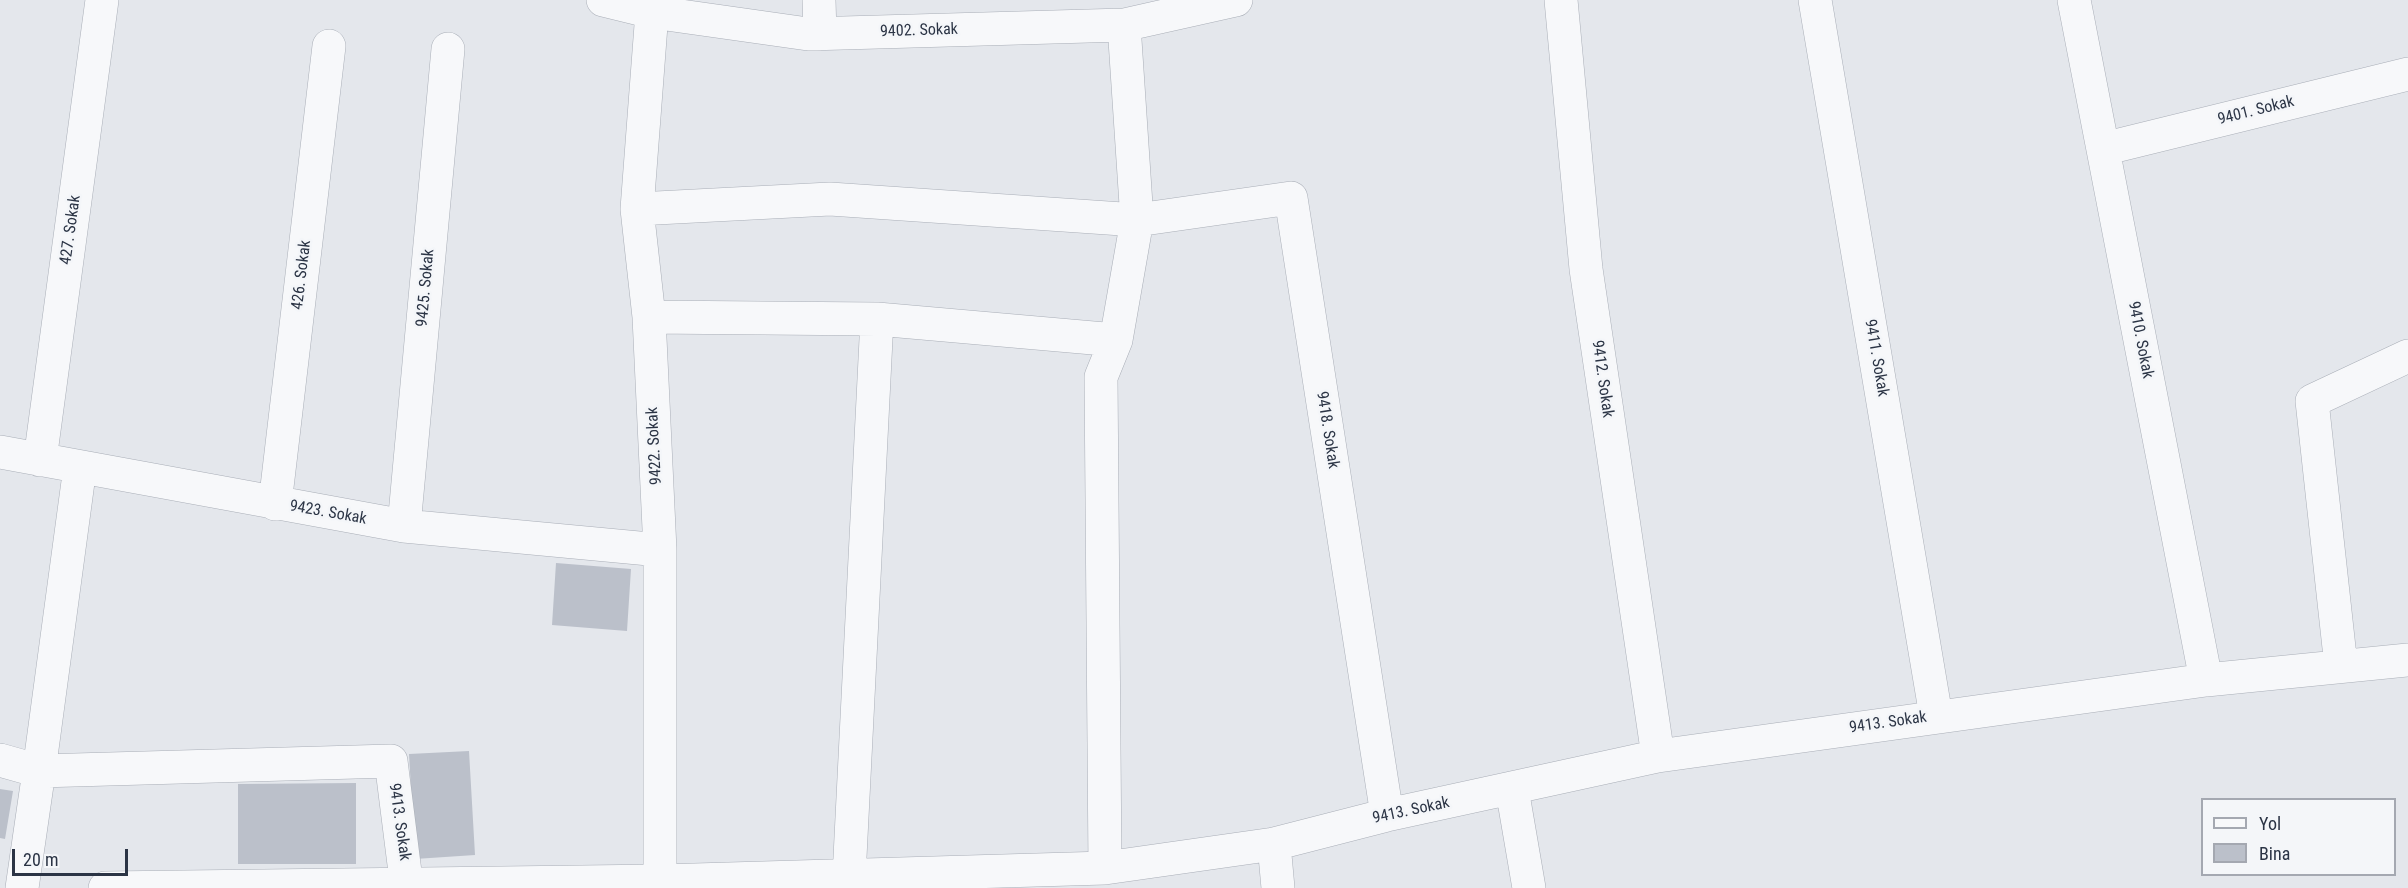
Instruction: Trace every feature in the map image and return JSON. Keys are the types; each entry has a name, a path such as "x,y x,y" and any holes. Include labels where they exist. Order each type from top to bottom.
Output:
{"street":[{"name":"427. Sokak","path":"40,460 102,0"},
{"name":"9402. Sokak","path":"603,0 654,6 808,34 1124,25 1236,0"},
{"path":"819,0 820,34"},
{"name":"9412. Sokak","path":"1561,0 1586,269 1658,756"},
{"name":"9411. Sokak","path":"1815,0 1936,716"},
{"name":"9410. Sokak","path":"2074,0 2206,680"},
{"name":"9422. Sokak","path":"654,6 638,209 649,317 660,550 660,881"},
{"path":"1105,868 1101,377 1116,340 1137,220 1124,25"},
{"name":"426. Sokak","path":"275,504 329,46"},
{"name":"9425. Sokak","path":"404,526 448,50"},
{"name":"9401. Sokak","path":"2103,149 2408,74"},
{"name":"9418. Sokak","path":"1137,220 1291,198 1387,815"},
{"path":"638,209 830,199 1137,220"},
{"path":"649,317 877,319 1116,340"},
{"path":"849,877 877,319"},
{"path":"2341,666 2312,401 2408,356"},
{"name":"9423. Sokak","path":"0,452 404,526 660,550"},
{"path":"22,888 80,467"},
{"name":"9413. Sokak","path":"105,888 611,885 660,881 1105,868 1274,844 1387,815 1658,756 2206,680 2408,660"},
{"path":"0,760 39,771"},
{"name":"9413. Sokak","path":"39,771 391,761 407,886"},
{"path":"1512,789 1529,888"},
{"path":"1274,844 1278,888"}],"building":[{"path":"556,563 631,569 627,631 552,625"},
{"path":"469,751 475,855 415,859 409,754"},
{"path":"356,783 356,864 238,864 238,784"},
{"path":"0,789 13,791 5,839 0,838"}]}
